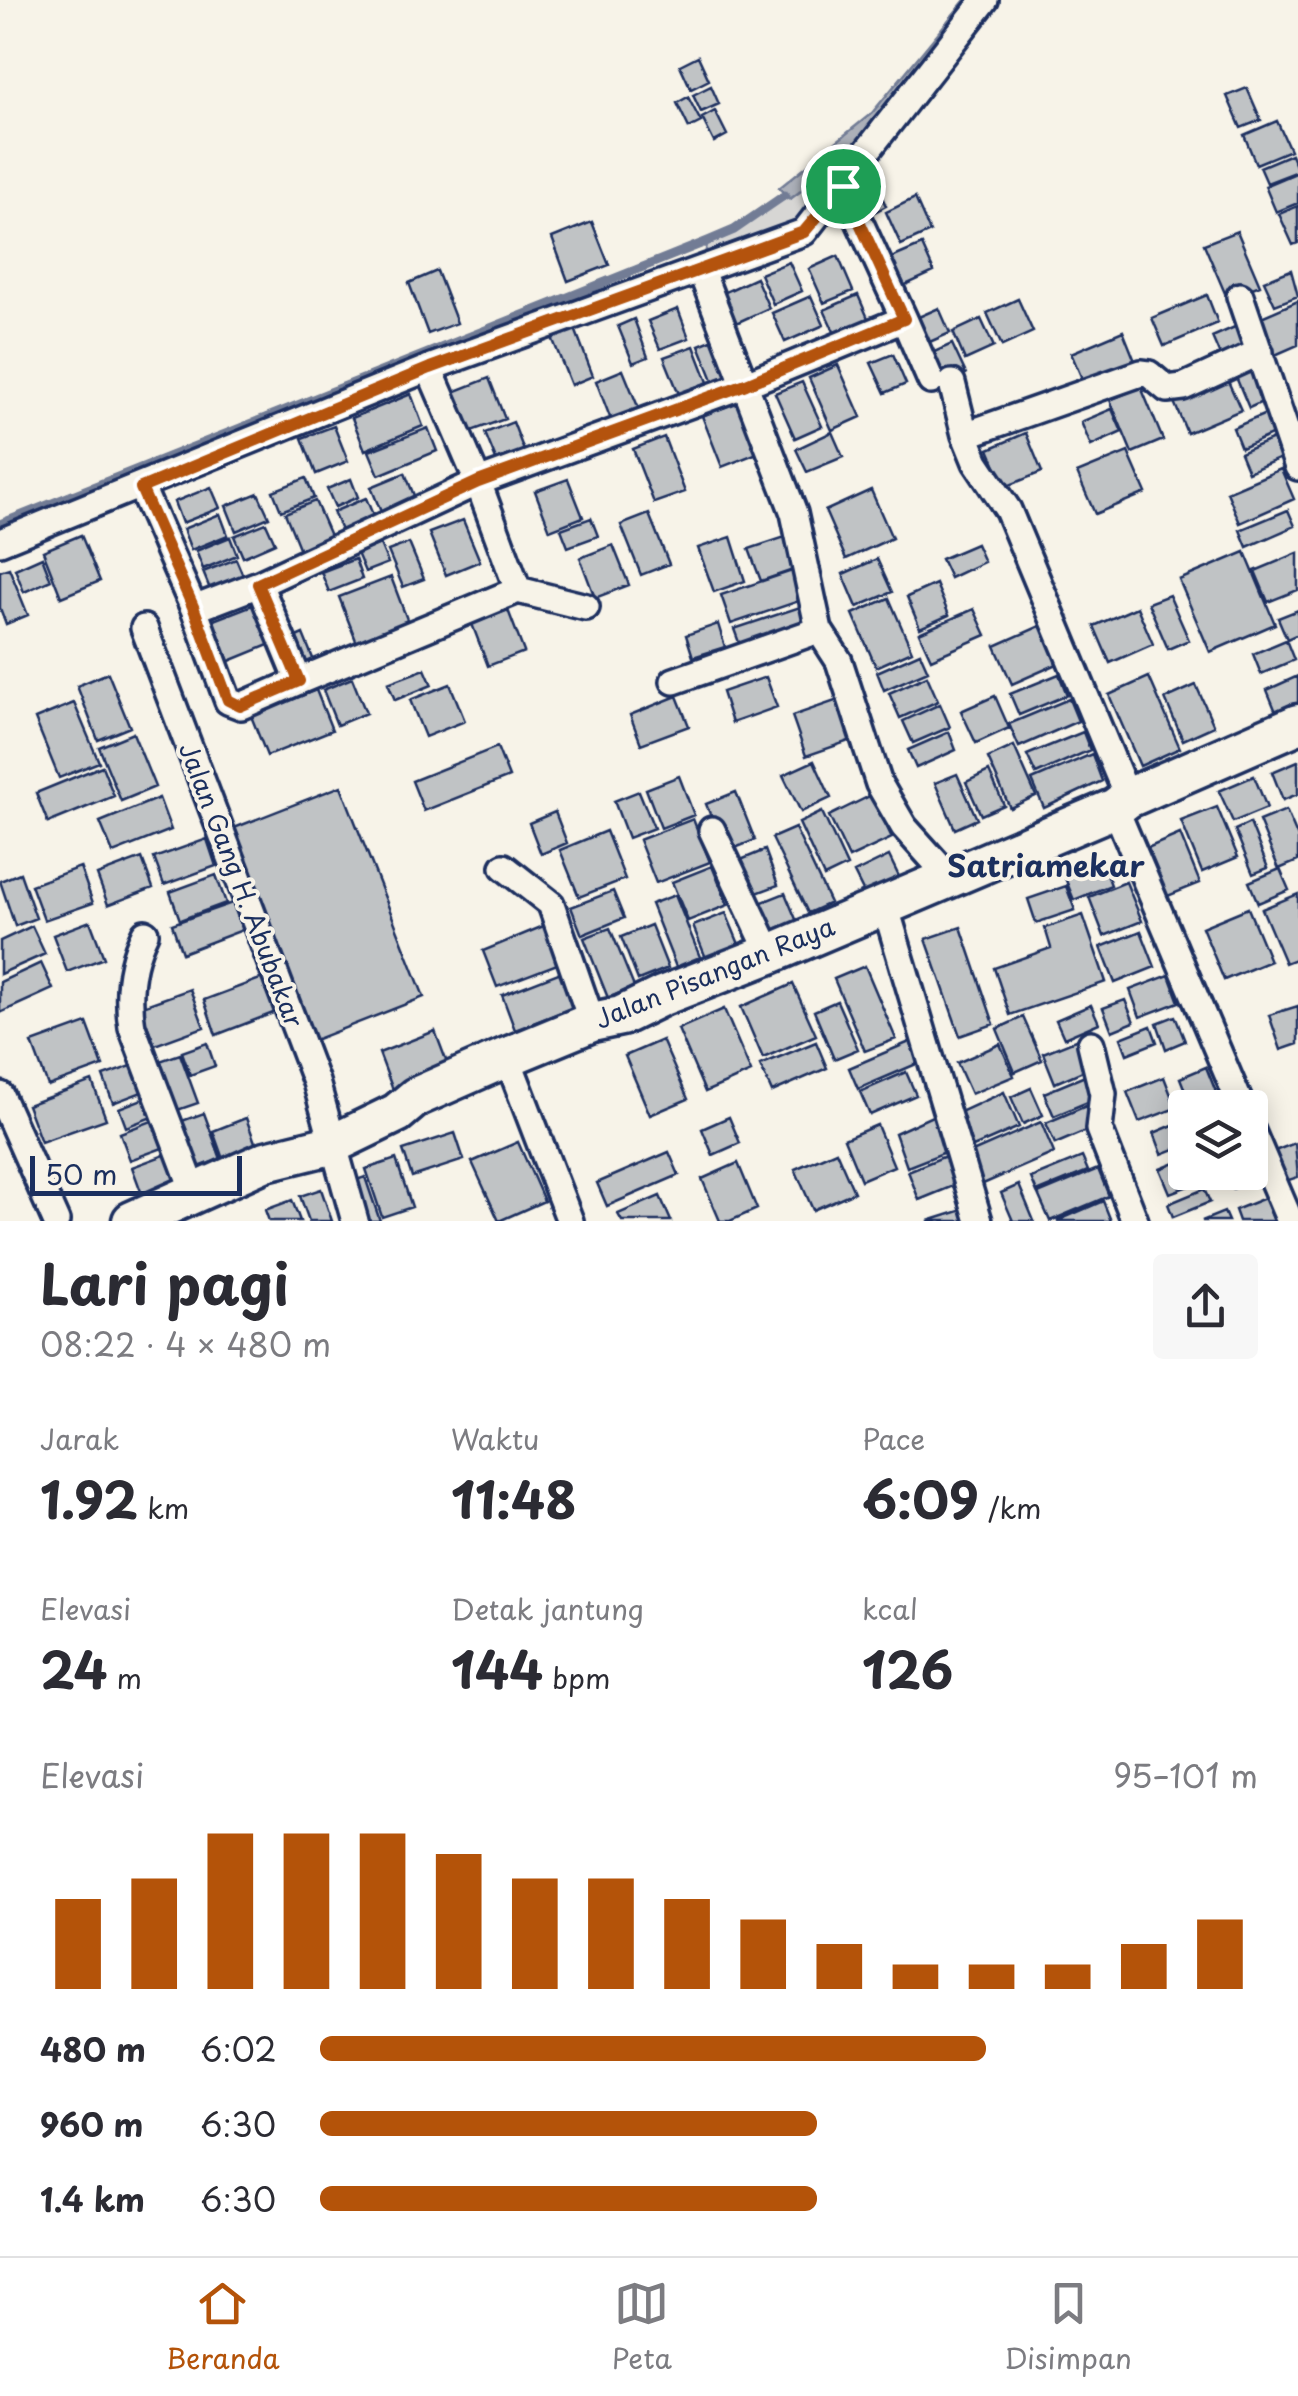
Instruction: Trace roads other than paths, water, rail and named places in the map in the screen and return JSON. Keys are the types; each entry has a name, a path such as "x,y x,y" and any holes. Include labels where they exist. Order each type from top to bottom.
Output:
{"street":[{"path":"0,542 430,368 804,232 985,0"},
{"path":"843,186 904,319 942,382 976,462 1008,510 1235,1090"},
{"path":"701,270 794,513 819,630 839,661 880,784 904,827 950,877"},
{"path":"1240,296 1298,467"},
{"path":"194,609 258,584 478,482 746,384 904,319"},
{"path":"965,436 1142,374 1149,374 1167,388 1183,387 1260,352"},
{"path":"430,368 518,590"},
{"path":"141,488 233,706 518,590 586,608"},
{"path":"258,584 299,681"},
{"name":"Jalan Gang H. Abubakar","path":"144,628 316,1082 354,1221"},
{"path":"674,681 819,630"},
{"name":"Jalan Pisangan Raya","path":"132,1221 266,1160 332,1145 396,1113 416,1098 507,1056 592,1022 621,1016 770,954 1298,724"},
{"path":"712,830 770,954"},
{"path":"504,868 551,904 592,1022"},
{"path":"886,904 979,1221"},
{"path":"145,933 136,950 128,1001 132,1027 195,1194"},
{"path":"1091,1044 1103,1094 1099,1128 1135,1221"},
{"path":"507,1056 570,1221"},
{"path":"0,1095 56,1221"},
{"path":"1268,1169 1290,1221"}],"waterway":[{"path":"0,524 708,241 734,230 785,195"}],"district":[{"name":"Satriamekar","path":"1046,867"}]}
